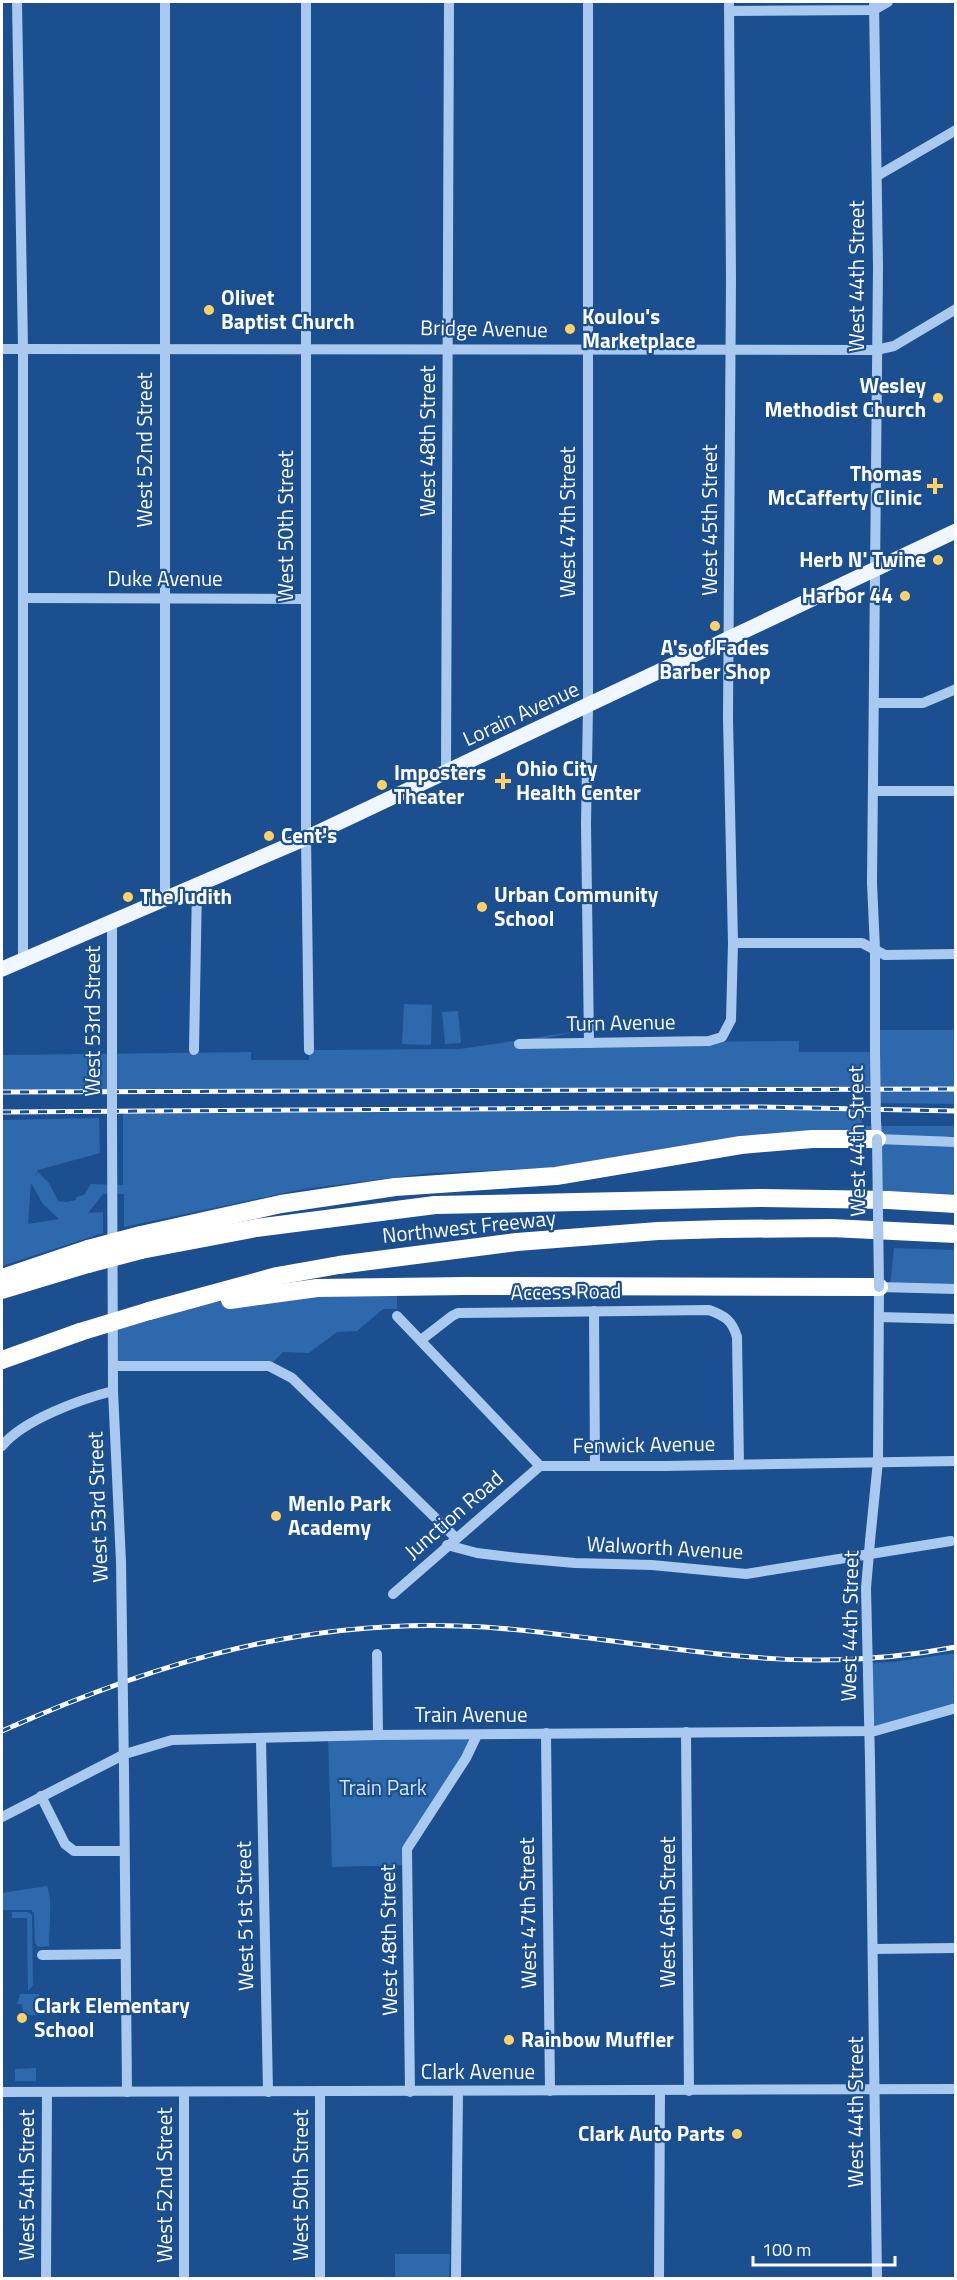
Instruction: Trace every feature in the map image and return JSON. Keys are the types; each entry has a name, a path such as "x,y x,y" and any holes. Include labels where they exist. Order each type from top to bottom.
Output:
{"highway":[{"path":"141,1242 281,1204 395,1187 556,1176 753,1144 812,1140 877,1130"},
{"name":"Northwest Freeway","path":"2,1290 88,1256 141,1242 435,1204 759,1198 888,1200 956,1204"},
{"name":"Northwest Freeway","path":"2,1360 80,1332 153,1310 266,1279 339,1265 517,1242 658,1231 831,1228 956,1234"},
{"path":"2,1278 88,1256"},
{"path":"153,1310 317,1288 879,1287"}],"main road":[{"name":"Lorain Avenue","path":"2,969 165,898 197,887 306,838 956,531"}],"street":[{"path":"17,2 23,348 23,959"},
{"name":"West 52nd Street","path":"165,2 165,898"},
{"name":"West 50th Street","path":"306,2 306,838 309,1050"},
{"name":"West 48th Street","path":"446,772 449,2"},
{"name":"West 47th Street","path":"588,2 586,824 590,1043"},
{"path":"729,6 874,6 888,2"},
{"name":"West 45th Street","path":"722,1037 731,1020 733,943 728,719 730,638 729,6"},
{"name":"West 44th Street","path":"874,6 877,176 872,883 875,949 879,1317 878,1461 866,1588 877,2278"},
{"path":"877,176 956,130"},
{"name":"Bridge Avenue","path":"2,348 876,350 894,346 956,309"},
{"name":"Duke Avenue","path":"23,598 306,599"},
{"path":"874,703 923,703 956,689"},
{"path":"873,791 956,791"},
{"path":"194,1050 197,887"},
{"name":"West 53rd Street","path":"112,921 113,1391 120,1562 127,2092"},
{"path":"733,943 862,943 885,955 956,954"},
{"name":"Turn Avenue","path":"519,1044 709,1041 722,1037"},
{"path":"877,1130 956,1142"},
{"path":"879,1287 956,1289"},
{"name":"Access Road","path":"421,1340 458,1313 709,1310 731,1322 737,1337 739,1464"},
{"path":"594,1311 595,1466"},
{"path":"397,1316 540,1466"},
{"path":"879,1317 956,1318"},
{"name":"Walworth Avenue","path":"113,1366 247,1365 269,1366 281,1371 292,1378 452,1542 477,1553 575,1563 652,1565 746,1574 951,1541"},
{"path":"2,1446 25,1428 49,1414 84,1398 113,1391"},
{"name":"Fenwick Avenue","path":"540,1466 956,1461"},
{"name":"Junction Road","path":"393,1594 540,1466"},
{"path":"377,1654 378,1735"},
{"name":"Train Avenue","path":"2,1817 125,1754 172,1740 378,1735 875,1731 956,1708"},
{"name":"West 46th Street","path":"686,1732 689,2091"},
{"name":"West 47th Street","path":"546,1733 550,2091"},
{"name":"West 48th Street","path":"410,2092 407,1849 466,1758 477,1735"},
{"name":"West 51st Street","path":"261,1738 268,2092"},
{"path":"42,1796 65,1844 74,1851 124,1851"},
{"path":"873,1950 956,1948"},
{"path":"42,1955 124,1954"},
{"name":"Clark Avenue","path":"2,2092 956,2090"},
{"name":"West 50th Street","path":"320,2091 320,2278"},
{"path":"456,2278 458,2091"},
{"path":"660,2091 660,2278"},
{"name":"West 54th Street","path":"46,2278 47,2092"},
{"name":"West 52nd Street","path":"184,2092 184,2278"}],"green space":[{"path":"404,1004 432,1005 431,1045 402,1044"},
{"path":"458,1011 461,1043 445,1044 442,1012"},
{"path":"875,1030 955,1030 955,1104 876,1103 875,1090 2,1092 2,1055 251,1052 251,1060 309,1060 309,1050 460,1049 579,1031 523,1043 799,1041 799,1052 875,1052"},
{"path":"758,1107 862,1109 862,1123 865,1126 955,1126 955,1136 932,1138 744,1135 622,1159 550,1168 431,1173 303,1189 124,1227 124,1194 103,1194 88,1213 103,1212 103,1233 2,1266 2,1120 99,1118 100,1153 38,1170 34,1178 38,1172 49,1183 58,1201 67,1202 84,1195 91,1184 123,1185 123,1111","holes":["31,1183 43,1204 59,1219 28,1224"]},
{"path":"877,1139 955,1142 955,1204 877,1199"},
{"path":"894,1248 955,1250 955,1289 890,1287"},
{"path":"397,1287 397,1309 383,1309 357,1331 337,1332 309,1353 283,1352 269,1366 113,1366 114,1322 255,1295"},
{"path":"955,1653 955,1708 875,1731 867,1663 894,1662"},
{"name":"Train Park","path":"477,1735 407,1849 408,1865 332,1867 328,1736"},
{"path":"47,1886 50,1907 49,1946 38,1947 35,1943 34,1913 31,1910 2,1910 2,1893"},
{"path":"12,1912 28,1912 32,1915 33,1985 28,1991 27,1918 12,1918"},
{"path":"20,1994 39,1994 39,2015 23,2015 22,2004 17,2004"},
{"path":"36,2068 36,2081 15,2081 15,2069"},
{"path":"395,2254 450,2254 449,2278 395,2278"}],"railway":[{"path":"2,1092 956,1089"},
{"path":"2,1112 758,1107 956,1111"},
{"path":"2,1731 61,1706 177,1664 296,1637 357,1629 419,1625 484,1627 718,1654 802,1660 905,1655 956,1647"}],"place":[{"name":"Olivet Baptist Church","path":"209,310"},
{"name":"Koulou's Marketplace","path":"570,329"},
{"name":"Wesley Methodist Church","path":"938,398"},
{"name":"Thomas McCafferty Clinic","path":"935,486"},
{"name":"Herb N' Twine","path":"938,560"},
{"name":"Harbor 44","path":"905,596"},
{"name":"A's of Fades Barber Shop","path":"715,626"},
{"name":"Ohio City Health Center","path":"503,781"},
{"name":"Imposters Theater","path":"382,785"},
{"name":"Cent's","path":"269,836"},
{"name":"The Judith","path":"128,897"},
{"name":"Urban Community School","path":"482,907"},
{"name":"Menlo Park Academy","path":"276,1516"},
{"name":"Clark Elementary School","path":"22,2018"},
{"name":"Rainbow Muffler","path":"509,2040"},
{"name":"Clark Auto Parts","path":"737,2134"}]}
